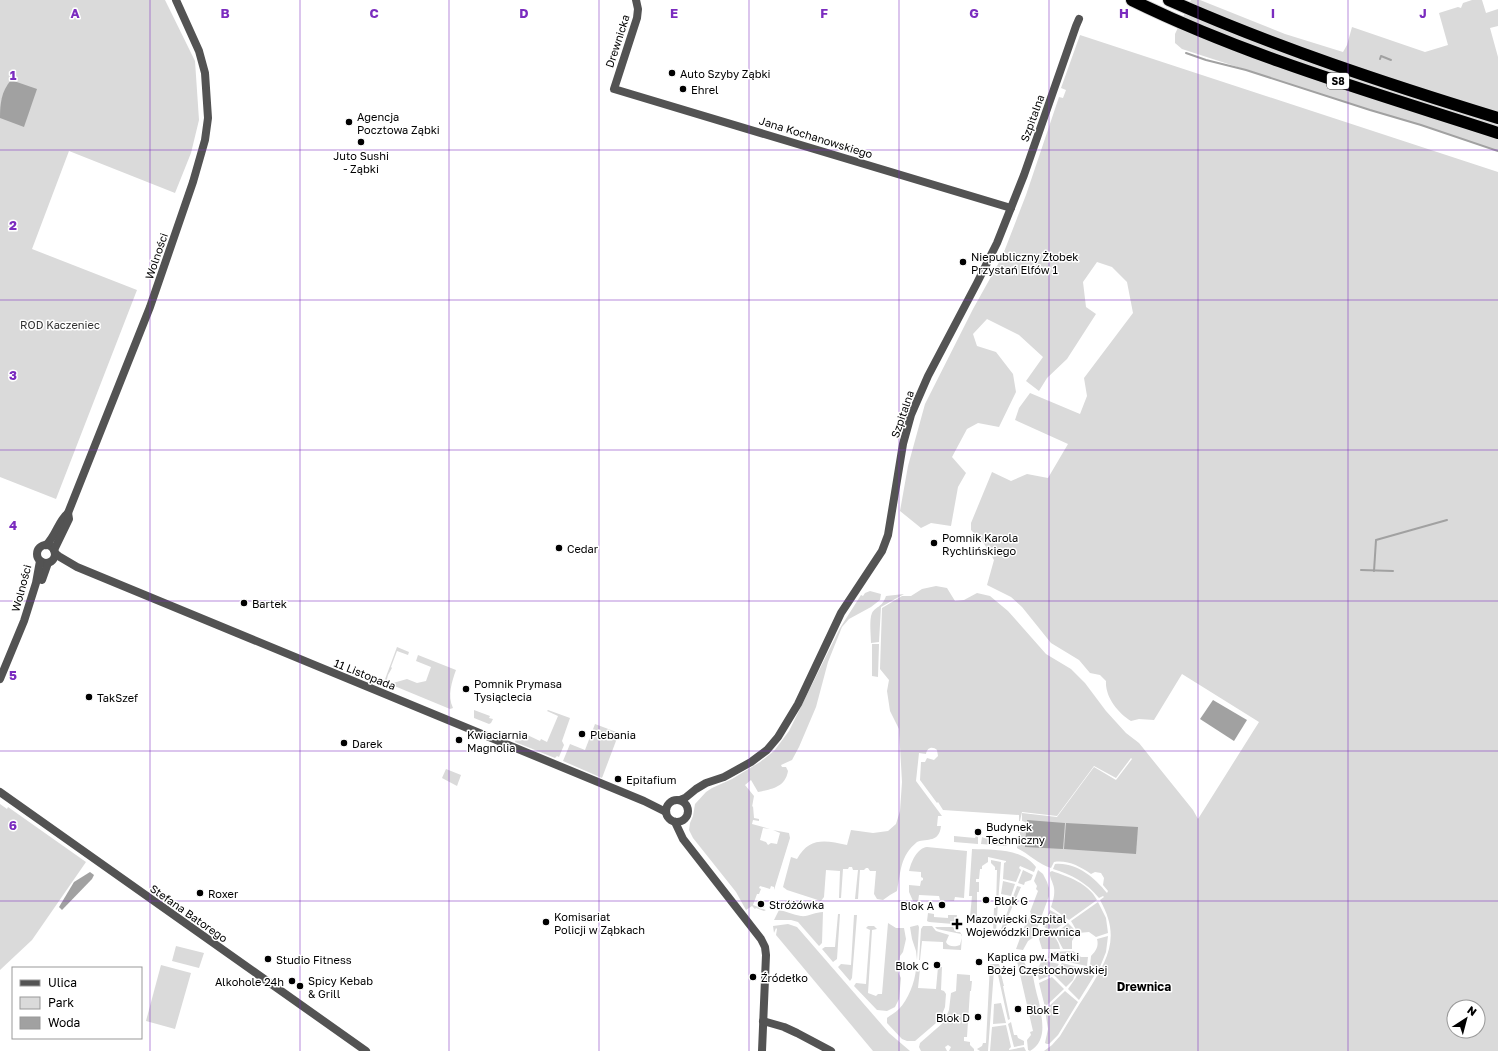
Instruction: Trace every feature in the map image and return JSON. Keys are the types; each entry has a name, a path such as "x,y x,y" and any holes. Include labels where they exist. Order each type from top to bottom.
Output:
{"highway":[{"name":"S8","path":"1132,0 1181,22 1306,71 1498,133"},
{"name":"S8","path":"1169,0 1279,45 1338,66 1498,118"}],"street":[{"name":"Wolności","path":"54,551 69,519 68,514 151,304 193,182 205,140 208,118 204,68 199,51 176,0"},
{"name":"Drewnicka","path":"614,89 637,18 638,9 636,0"},
{"name":"Szpitalna","path":"716,780 733,772 761,755 778,738 793,714 841,614 882,551 888,535 900,458 911,415 928,376 987,264 1011,208 1078,21"},
{"name":"Jana Kochanowskiego","path":"614,89 1011,208"},
{"name":"Wolności","path":"46,545 52,538 64,517 68,514"},
{"path":"42,546 51,546 54,551 54,558 46,562 37,557 37,550 42,546"},
{"name":"11 Listopada","path":"54,551 60,557 77,567 644,801 667,808"},
{"name":"Wolności","path":"0,679 24,621 39,591 46,562"},
{"name":"11 Listopada","path":"46,562 77,567"},
{"path":"716,780 700,786 686,798 672,801 667,808 669,818 675,822 683,839 754,930 765,947 766,955 762,1051"},
{"path":"690,847 685,834 684,820 688,814 688,808 692,799 706,786 716,780"},
{"name":"Stefana Batorego","path":"0,792 366,1051"},
{"path":"680,800 684,802 688,808"},
{"path":"675,822 684,820"},
{"path":"763,1022 784,1027 831,1051"}],"green space":[{"name":"ROD Kaczeniec","path":"0,0 165,0 195,61 199,120 191,153 175,193 69,151 32,249 137,290 56,499 0,477"},
{"path":"1191,0 1200,0 1285,34 1343,52 1347,45 1352,27 1425,52 1448,45 1439,13 1458,7 1461,8 1463,3 1472,0 1482,0 1486,13 1498,9 1498,26 1490,28 1498,57 1498,151 1182,49 1175,43 1175,34"},
{"path":"1080,35 1498,172 1498,1051 1044,1051 1060,1036 1095,979 1106,958 1111,937 1110,925 1100,900 1104,897 1099,898 1094,892 1078,880 1053,869 1055,864 1070,865 1077,868 1096,881 1107,893 1108,891 1103,885 1104,878 1101,873 1095,872 1091,874 1078,866 1064,862 1054,862 1051,868 1017,848 1018,841 1020,841 1018,826 1025,826 1025,822 1022,821 1022,813 1057,817 1094,767 1116,780 1132,759 1131,758 1116,778 1094,766 1057,816 1022,812 1019,821 1019,815 943,810 920,780 921,762 925,762 927,758 934,760 938,756 937,750 930,748 926,754 919,753 916,781 942,816 938,816 937,826 941,826 940,831 938,835 932,839 917,842 911,847 902,864 897,891 883,900 877,899 874,894 876,871 870,871 866,868 864,870 860,870 858,899 855,899 858,870 853,870 852,867 843,869 841,898 839,898 840,871 826,870 824,897 821,901 787,890 783,887 791,857 797,859 807,847 812,844 825,841 847,845 851,830 873,833 888,831 896,824 900,811 902,782 899,729 890,711 887,691 889,680 880,669 882,608 902,596 911,596 922,589 936,586 947,588 955,601 964,600 977,593 990,596 1008,611 1046,654 1071,669 1085,683 1106,711 1126,733 1139,743 1193,810 1198,819 1259,722 1182,674 1154,720 1139,719 1131,721 1121,714 1113,704 1106,687 1106,681 1100,675 1090,673 1079,660 1051,643 1022,607 1011,597 987,585 994,560 983,542 971,530 971,523 992,472 1011,481 1027,474 1048,478 1068,444 1015,420 1019,408 1030,393 1080,414 1087,396 1084,378 1133,313 1127,282 1112,267 1097,262 1083,282 1086,307 1096,314 1067,359 1047,378 1039,391 1026,381 1043,357 1019,335 987,319 973,334 977,346 996,352 1013,374 1016,392 999,427 978,423 967,429 952,457 966,473 958,487 951,526 931,523 921,528 900,511 908,466 925,404 973,309 1002,257 1026,195 1059,97 1063,98 1066,90 1061,88"},
{"path":"870,591 881,594 880,600 871,607 849,619 842,627 828,662 816,707 799,747 792,760 781,765 782,767 786,767 788,771 784,781 777,787 758,792 751,780 745,785 754,796 752,807 753,806 754,818 759,819 759,821 753,820 752,824 770,829 763,828 760,840 766,842 768,845 771,843 777,844 780,833 773,830 789,833 790,838 774,890 774,887 771,886 770,889 760,886 759,888 761,889 759,894 757,894 753,905 766,910 755,909 752,906 746,910 736,892 693,838 689,830 695,804 706,792 732,779 760,762 774,751 789,731 840,628 861,595 863,596 865,593"},
{"path":"904,594 881,607 879,642 871,643 870,623 872,613 883,603 886,596"},
{"path":"872,644 879,644 878,677 872,676"},
{"path":"397,647 409,652 408,655 397,651 386,683 384,682"},
{"path":"418,655 456,670 450,694 453,708 450,709 392,685 393,683 407,679 417,683 426,681 431,667 416,661"},
{"path":"474,710 490,716 489,718 493,719 491,723 489,724 474,718"},
{"path":"548,710 570,718 562,741 564,745 559,757 557,756 555,758 515,742 519,731 540,741 541,739 547,742 558,716 547,711"},
{"path":"595,724 619,733 602,778 563,761 570,744 585,750"},
{"path":"446,769 461,775 457,786 442,778"},
{"path":"0,804 7,809 8,807 86,862 32,940 0,970"},
{"path":"954,836 975,838 976,836 978,837 978,844 954,842"},
{"path":"982,837 1008,840 1010,842 1006,846 981,844"},
{"path":"927,847 967,851 964,898 955,897 954,901 940,900 939,896 919,895 918,902 913,901 909,892 909,885 920,886 923,878 921,877 921,872 909,871 917,853 923,848"},
{"path":"972,849 998,850 1015,853 1023,856 1036,867 1034,872 1020,866 1019,868 1021,870 1016,882 1003,879 1004,863 1006,861 988,857 988,862 982,866 982,869 980,869 979,879 976,879 976,882 979,882 979,892 977,892 977,918 970,917 972,896 969,896"},
{"path":"991,860 1001,862 996,931 993,931 994,908 996,908 997,870 995,870"},
{"path":"1023,870 1033,875 1031,880 1025,882 1024,885 1018,883"},
{"path":"1038,870 1043,874 1047,882 1049,896 1034,937 1028,941 1023,950 1016,949 1031,913 1030,912 1038,891 1034,881"},
{"path":"1052,871 1078,881 1089,889 1097,900 1069,920 1051,907 1054,893 1054,886 1050,874"},
{"path":"1003,881 1015,884 1011,896 1001,894"},
{"path":"1017,886 1021,887 1007,919 1009,919 1004,931 1001,929"},
{"path":"1098,902 1106,918 1108,933 1096,937 1089,932 1078,933 1071,921"},
{"path":"779,910 801,916 823,912 822,943 819,946 798,922 791,920 774,920"},
{"path":"1050,910 1067,921 1052,932 1043,926"},
{"path":"928,913 934,914 934,917 948,918 948,915 957,915 956,921 953,924 929,922 927,921"},
{"path":"838,914 840,914 837,959 833,962 822,949 825,947 835,947"},
{"path":"854,915 857,915 852,978 850,981 838,967 841,964 851,965"},
{"path":"888,923 896,928 904,928 906,939 903,952 900,956 898,972 901,978 899,999 895,1007 887,1011 877,1010 854,986 856,983 866,984 870,930 866,928 868,926 874,926 877,929 872,930 868,993 876,996 878,994 882,994"},
{"path":"1068,923 1076,934 1072,941 1072,949 1063,949 1055,934"},
{"path":"788,924 797,927 889,1033 910,1051 873,1051 776,935 776,928 774,933 773,926"},
{"path":"918,925 919,927 917,960 910,927"},
{"path":"923,926 932,926 936,931 949,935 946,942 950,946 960,945 962,938 961,950 943,949 943,942 922,941 919,960 921,929"},
{"path":"935,927 953,927 956,932 960,932 962,935 962,937 961,934 937,929"},
{"path":"1042,930 1054,936 1060,949 1042,949 1039,939"},
{"path":"1108,936 1106,952 1100,967 1090,966 1091,956 1096,950 1098,942 1097,939"},
{"path":"176,946 204,953 199,968 172,961"},
{"path":"1073,951 1081,957 1088,957 1087,966 1048,958 1049,952"},
{"path":"1016,957 1022,957 1026,966 1032,971 1039,1002 1042,1035 1036,1046 1030,1051 1028,1050 1027,1040 1031,1035 1030,1032 1033,1031"},
{"path":"1042,960 1059,964 1051,975 1039,980 1037,970"},
{"path":"1062,963 1078,967 1073,980 1066,987 1054,975"},
{"path":"990,964 999,964 1001,971 994,970 988,1051 980,1051 977,1049 982,1046 983,1043 986,1043"},
{"path":"161,965 191,973 175,1029 146,1021"},
{"path":"938,967 942,967 941,990 946,994 945,1007 941,1017 915,1041 907,1041 902,1039 887,1023 887,1018 899,1009 908,996 913,985 916,969 920,969 918,988 936,989"},
{"path":"1081,967 1096,969 1097,971 1079,1000 1068,989"},
{"path":"957,974 970,975 970,981 972,981 967,1037 964,1037 964,1041 970,1042 970,1045 974,1051 949,1051 951,1047 948,1045 945,1047 947,1051 921,1051 919,1047 920,1043 944,1022 949,1010 951,993 956,991"},
{"path":"1001,974 1010,1019 1008,1020 998,975"},
{"path":"1052,977 1064,989 1045,1007 1039,983"},
{"path":"1065,991 1078,1002 1058,1035 1049,1044 1047,1044 1045,1043 1048,1029 1045,1010"},
{"path":"1001,1003 1006,1023 993,1024 994,1004"},
{"path":"1011,1022 1014,1035 1017,1035 1018,1038 1024,1041 1024,1045 1014,1047 1008,1024"},
{"path":"1006,1025 1011,1047 1009,1050 1024,1047 1026,1051 990,1051 992,1027"}],"water":[{"path":"11,80 37,89 24,127 0,118 2,98 5,89"},
{"path":"1213,700 1247,720 1234,741 1200,719"},
{"path":"1027,820 1065,823 1063,849 1025,847"},
{"path":"1066,823 1138,827 1136,854 1064,849"},
{"path":"90,872 94,875 92,879 62,910 59,907 74,882"}],"waterway":[{"path":"1186,53 1206,60 1246,70 1498,151"},
{"path":"1380,59 1381,56 1391,60"},
{"path":"1374,571 1376,540 1447,520"},
{"path":"1361,570 1393,571"}],"place":[{"name":"Auto Szyby Ząbki","path":"672,73"},
{"name":"Ehrel","path":"683,89"},
{"name":"Agencja Pocztowa Ząbki","path":"349,122"},
{"name":"Juto Sushi - Ząbki","path":"361,142"},
{"name":"Niepubliczny Żłobek Przystań Elfów 1","path":"963,262"},
{"name":"Pomnik Karola Rychlińskiego","path":"934,543"},
{"name":"Cedar","path":"559,548"},
{"name":"Bartek","path":"244,603"},
{"name":"Pomnik Prymasa Tysiąclecia","path":"466,689"},
{"name":"TakSzef","path":"89,697"},
{"name":"Plebania","path":"582,734"},
{"name":"Kwiaciarnia Magnolia","path":"459,740"},
{"name":"Darek","path":"344,743"},
{"name":"Epitafium","path":"618,779"},
{"name":"Budynek Techniczny","path":"978,832"},
{"name":"Roxer","path":"200,893"},
{"name":"Blok G","path":"986,900"},
{"name":"Stróżówka","path":"761,904"},
{"name":"Blok A","path":"942,905"},
{"name":"Komisariat Policji w Ząbkach","path":"546,922"},
{"name":"Mazowiecki Szpital Wojewódzki Drewnica","path":"957,924"},
{"name":"Studio Fitness","path":"268,959"},
{"name":"Kaplica pw. Matki Bożej Częstochowskiej","path":"979,962"},
{"name":"Blok C","path":"937,965"},
{"name":"Źródełko","path":"753,977"},
{"name":"Alkohole 24h","path":"292,981"},
{"name":"Spicy Kebab & Grill","path":"300,986"},
{"name":"Blok E","path":"1018,1009"},
{"name":"Blok D","path":"978,1017"}],"district":[{"name":"Drewnica","path":"1144,986"}]}
